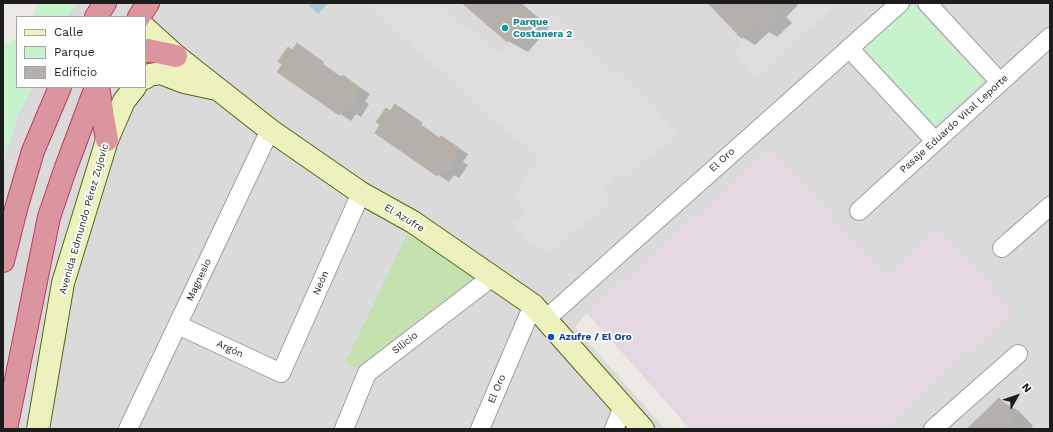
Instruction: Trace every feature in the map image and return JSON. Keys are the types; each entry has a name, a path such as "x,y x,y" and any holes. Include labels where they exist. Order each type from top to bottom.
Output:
{"highway":[{"path":"97,16 105,3"},
{"path":"130,3 136,16"},
{"path":"140,16 148,3"},
{"path":"146,51 148,50 176,56"},
{"path":"3,261 33,151 60,88"},
{"path":"97,88 107,140"},
{"path":"6,429 48,217 97,88"}],"street":[{"name":"El Oro","path":"480,429 540,312 900,3"},
{"path":"927,3 1000,82"},
{"name":"El Azufre","path":"146,29 176,56 270,130 361,193 413,222 492,276 540,312 643,429"},
{"name":"Pasaje Eduardo Vital Leporte","path":"859,211 1050,37"},
{"path":"849,48 935,141"},
{"path":"146,77 149,75 161,73 184,82 217,89"},
{"name":"Avenida Edmundo Pérez Zujovic","path":"42,428 64,283 107,140 124,101 134,88"},
{"name":"Magnesio","path":"128,429 270,130"},
{"name":"Neón","path":"281,373 361,193"},
{"path":"1002,248 1050,206"},
{"name":"Silicio","path":"344,429 367,373 492,276"},
{"name":"Argón","path":"178,325 281,373"},
{"path":"933,429 1018,354"},
{"path":"614,429 623,406"}],"shaded area":[{"path":"76,3 1050,3 1050,429 884,429 932,384 888,276 770,150 587,313 575,327 665,429 3,429 3,163 18,115 32,88 146,88 146,16 68,16"},
{"path":"365,3 437,3 501,54 532,17 539,24 552,15 612,72 618,67 678,134 622,181 617,175 603,189 613,201 552,251 530,245 512,224 527,211 514,196 538,159"},
{"path":"785,3 838,3 757,78 732,52"},
{"path":"770,149 888,276 938,227 1015,312 932,384 884,429 690,429 587,313"}],"green space":[{"path":"38,3 76,3 68,16 33,16"},
{"path":"913,4 984,81 935,126 864,49"},
{"path":"16,38 16,88 32,88 18,115 3,163 3,45"},
{"path":"413,222 492,277 367,373 345,363"}],"water":[{"path":"312,3 328,3 318,14 309,6"}],"building":[{"name":"Parque Costanera 2","path":"462,3 516,3 530,15 507,42"},
{"path":"708,3 767,3 779,15 763,30 757,23 741,38"},
{"path":"297,43 314,55 312,57 341,77 343,75 359,87 354,94 359,97 349,111 345,108 339,115 277,72 282,65 278,61 288,47 292,50"},
{"path":"395,104 412,116 411,118 439,138 441,136 458,147 453,155 457,158 447,172 443,169 437,176 375,133 380,125 376,122 386,108 390,111"},
{"path":"999,398 1014,414 1010,419 1020,429 967,429"}],"place":[{"name":"Parque Costanera 2","path":"505,28"},
{"name":"Azufre / El Oro","path":"551,337"}]}
